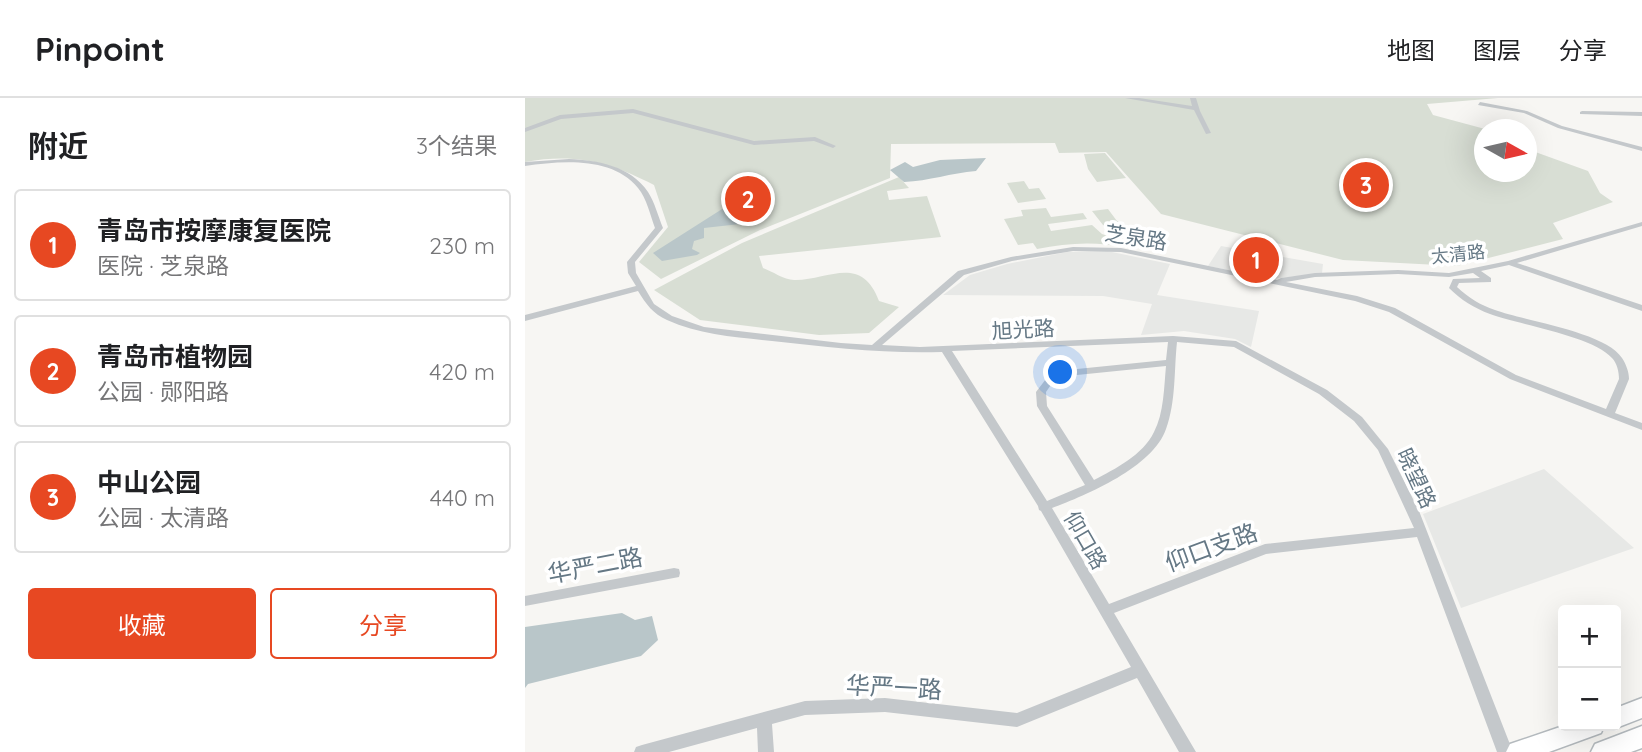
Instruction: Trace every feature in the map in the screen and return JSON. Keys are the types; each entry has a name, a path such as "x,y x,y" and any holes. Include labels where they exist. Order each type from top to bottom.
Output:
{"main road":[{"path":"1621,716 1642,708"},
{"path":"1518,752 1579,731"},
{"path":"1603,752 1642,737"}],"street":[{"path":"1128,98 1194,108 1202,116 1208,132"},
{"path":"1193,98 1194,108"},
{"path":"1480,104 1525,112 1560,127 1642,149"},
{"path":"525,130 560,117 633,111 754,143 815,139 832,146"},
{"path":"1582,113 1642,114"},
{"path":"525,164 571,157 598,164 638,184 648,199 659,228 631,262 639,288 651,306 669,318 703,330 875,347"},
{"name":"太清路","path":"1272,281 1314,275 1398,272 1449,275 1509,263 1640,227"},
{"name":"芝泉路","path":"875,347 961,273 1011,259 1065,250 1113,248 1357,299 1392,310 1513,377 1642,427"},
{"path":"1509,263 1642,308"},
{"path":"1475,270 1488,280 1456,281 1453,288 1459,296 1490,312 1594,341 1612,350 1622,362 1625,377 1609,414"},
{"path":"525,318 639,288"},
{"path":"892,330 900,342 920,349"},
{"path":"1043,507 1068,499 1146,454 1161,432 1173,339"},
{"name":"旭光路","path":"875,347 946,350 1173,339"},
{"name":"晓望路","path":"1173,339 1236,344 1324,392 1358,419 1383,449 1420,532 1505,752"},
{"name":"仰口路","path":"946,350 1043,507 1188,752"},
{"path":"1091,485 1042,406 1041,392 1052,377 1169,363"},
{"name":"仰口支路","path":"1105,611 1265,549 1420,532"},
{"name":"华严二路","path":"525,601 674,573"},
{"name":"华严一路","path":"642,752 805,708 885,705 1017,720 1140,670"},
{"path":"764,718 766,752"}],"shaded area":[{"path":"525,98 1498,98 1427,104 1433,115 1474,126 1474,182 1537,182 1537,153 1588,171 1600,193 1613,202 1553,223 1563,239 1457,266 1343,260 1161,214 1106,152 1059,153 1055,143 891,144 890,178 760,230 661,279 639,262 668,227 654,185 607,165 576,159 525,162"},
{"path":"1105,153 1126,178 1097,182 1088,169 1084,154"},
{"path":"986,158 976,171 913,181 904,182 890,170 905,162 913,167 940,160"},
{"path":"899,177 909,188 887,191 889,200 927,196 941,237 759,256 763,268 790,280 842,273 863,278 872,286 879,301 899,307 869,333 819,335 700,320 654,290 742,243"},
{"path":"1024,181 1029,189 1039,188 1046,199 1018,203 1007,183"},
{"path":"759,191 763,195 739,218 758,219 758,222 704,228 704,238 694,241 692,249 700,253 697,255 662,261 653,253 741,197"},
{"path":"1046,208 1051,217 1083,213 1087,219 1048,224 1051,231 1092,225 1102,234 1130,244 1127,248 1082,244 1037,249 1033,243 1018,245 1004,219 1023,216 1021,210"},
{"path":"1108,209 1117,221 1150,233 1140,239 1103,225 1092,211"},
{"path":"1221,246 1323,264 1322,273 1272,279 1208,266"},
{"path":"1107,251 1170,264 1157,295 1259,311 1251,347 1235,339 1184,331 1141,335 1152,304 1103,296 943,295 970,275 1007,264 1067,252"},
{"path":"1544,469 1634,548 1461,608 1423,514"},
{"path":"622,613 635,620 652,616 658,640 641,656 528,684 525,688 525,627"}],"place":[{"name":"中山公园","path":"1366,185"},
{"name":"青岛市植物园","path":"748,199"},
{"name":"青岛市按摩康复医院","path":"1256,260"}]}
